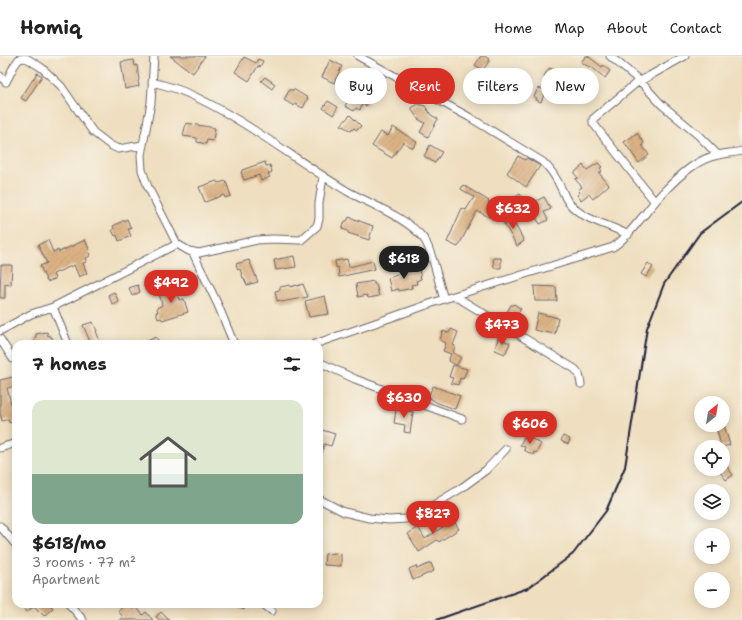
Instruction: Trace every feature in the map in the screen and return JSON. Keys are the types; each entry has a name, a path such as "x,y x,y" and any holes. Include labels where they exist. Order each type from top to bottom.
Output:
{"street":[{"path":"154,56 151,103 141,155 142,170 148,187 177,244 193,253 199,253 257,240 301,240 316,226 319,219 319,203 324,177"},
{"path":"358,56 469,117 543,162 550,168 568,203 588,218 628,235"},
{"path":"610,56 640,81 661,104 698,135 718,155"},
{"path":"655,202 593,123 593,119 598,113 640,81 685,56"},
{"path":"0,76 6,82 19,59 28,59 42,68 61,86 93,132 110,145 118,149 143,145"},
{"path":"152,82 186,92 202,101 246,126 324,177 417,232 425,240 429,249 444,299"},
{"path":"323,342 444,299 613,247 628,235 655,202 691,168 704,160 718,155 742,151"},
{"path":"0,331 31,314 53,307 177,244"},
{"path":"193,253 218,305 232,340"},
{"path":"455,296 575,369 579,374 581,384"},
{"path":"53,307 66,340"},
{"path":"0,339 12,357"},
{"path":"323,364 355,380 462,419"},
{"path":"0,448 12,444"},
{"path":"323,501 344,512 369,518 389,520 406,519 422,512 460,489 486,470 506,449"},
{"path":"0,526 12,540"},
{"path":"73,608 84,620"},
{"path":"268,608 272,611"}],"building":[{"path":"170,56 205,56 193,73"},
{"path":"481,56 485,56 490,60 484,68 480,68 475,65"},
{"path":"586,56 588,56 602,67 603,65 610,71 605,78 599,73 599,68 589,67 581,62"},
{"path":"244,57 256,63 258,59 263,61 260,67 258,66 249,81 235,72"},
{"path":"134,60 135,66 137,65 139,86 125,89 121,62"},
{"path":"330,60 342,66 341,68 335,68 334,83 322,77"},
{"path":"37,73 42,76 26,101 21,98"},
{"path":"265,77 275,84 272,89 261,81"},
{"path":"538,88 541,89 541,102 536,100 537,98 534,97"},
{"path":"290,89 292,91 293,89 308,98 303,108 295,104 294,106 284,100"},
{"path":"328,101 338,107 333,115 323,108"},
{"path":"346,104 362,104 360,110 356,108 354,111 345,106"},
{"path":"418,104 425,106 431,115 438,119 428,137 420,132 425,123 418,119 412,108"},
{"path":"350,115 361,126 357,130 354,128 351,131 341,125"},
{"path":"186,123 215,128 213,141 207,140 206,144 197,142 197,138 183,136"},
{"path":"393,127 417,142 413,148 403,142 392,158 372,146 381,132 388,136"},
{"path":"637,133 644,143 642,145 649,155 639,163 624,142"},
{"path":"430,145 442,152 435,163 424,156"},
{"path":"518,156 525,160 527,158 540,166 526,187 507,173"},
{"path":"265,162 266,166 270,165 272,172 268,174 270,177 261,181 259,175 244,180 241,172 242,170"},
{"path":"598,163 602,167 600,168 602,171 599,173 609,185 593,199 589,194 581,200 577,195 580,192 578,190 582,187 575,179 578,178 574,173 583,165 587,170"},
{"path":"217,181 218,183 226,181 231,196 225,198 224,195 205,202 199,187"},
{"path":"463,185 489,201 488,202 491,204 490,206 494,208 489,217 477,211 458,247 447,242 462,208 466,210 474,197 461,189"},
{"path":"520,194 528,207 522,210 514,198"},
{"path":"544,197 551,209 544,212 548,220 540,224 528,205"},
{"path":"510,215 524,241 517,246 502,220"},
{"path":"349,217 373,226 369,240 348,233 348,231 342,229 345,221 347,221"},
{"path":"127,219 131,229 128,229 131,236 119,241 117,235 115,236 112,230 114,229 113,226"},
{"path":"48,240 53,252 58,250 59,252 85,240 90,251 90,256 86,258 87,262 83,263 87,273 79,277 74,265 53,274 55,279 47,282 40,266 47,263 38,245"},
{"path":"294,256 296,267 276,270 274,260"},
{"path":"493,258 501,258 501,268 494,268"},
{"path":"347,259 349,267 373,261 375,269 339,277 338,267 336,268 335,261"},
{"path":"249,260 258,282 247,285 240,269 238,270 236,264"},
{"path":"648,263 653,267 646,277 641,274"},
{"path":"1,265 12,265 11,285 5,284 5,298 0,298"},
{"path":"408,267 409,272 419,269 421,279 416,281 417,284 411,285 412,288 391,291 388,278 400,274 398,269"},
{"path":"374,281 379,296 368,298 367,295 358,297 356,284"},
{"path":"303,284 308,297 281,302 280,300 277,301 275,291 280,290 280,287 290,285 290,287"},
{"path":"138,285 140,292 132,296 129,288"},
{"path":"172,286 174,293 177,292 179,300 184,299 188,312 162,320 161,318 158,319 156,312 158,312 157,308 162,305 159,293 161,292 160,289"},
{"path":"534,286 556,287 557,301 535,301"},
{"path":"114,292 119,302 113,305 108,295"},
{"path":"325,296 329,314 309,317 305,301"},
{"path":"514,304 521,309 515,318 507,312 511,305"},
{"path":"538,313 558,318 555,334 534,330"},
{"path":"93,322 99,340 89,340 83,325"},
{"path":"451,329 458,332 453,345 455,346 453,353 461,357 457,365 448,361 451,354 443,351 446,343 440,340 443,331 449,333"},
{"path":"47,332 48,336 50,335 53,340 34,340 36,334"},
{"path":"156,337 158,340 149,340"},
{"path":"498,338 510,343 505,354 495,350"},
{"path":"453,365 467,369 463,379 460,378 458,385 451,383 453,378 449,377"},
{"path":"12,377 12,387 7,388 12,404 12,422 9,423 9,419 2,421 0,413 0,380"},
{"path":"433,386 460,396 455,409 438,403 428,397"},
{"path":"401,408 409,409 408,411 413,412 410,433 404,432 405,425 394,423 396,410 401,410"},
{"path":"323,430 335,434 331,446 324,444 323,450"},
{"path":"718,432 726,432 728,440 719,440"},
{"path":"525,435 541,444 536,453 534,452 533,455 524,450 525,447 520,445"},
{"path":"563,436 570,439 568,444 561,441"},
{"path":"730,471 733,475 726,480 723,476 730,476"},
{"path":"448,517 451,521 453,520 459,529 439,542 437,540 419,552 408,534 418,527 425,539 444,526 442,521"},
{"path":"325,554 341,554 341,566 324,565"},
{"path":"431,563 434,571 413,580 409,569 416,566 417,569"},
{"path":"24,608 32,608 27,612"},
{"path":"36,608 53,608 44,616"},
{"path":"121,608 137,608 143,615 146,612 153,620 119,620 123,617 118,611"},
{"path":"161,612 169,620 159,620 156,617"}],"railway":[{"path":"436,620 528,588 573,554 606,511 625,467 647,328 664,284 700,233 742,202"}]}
